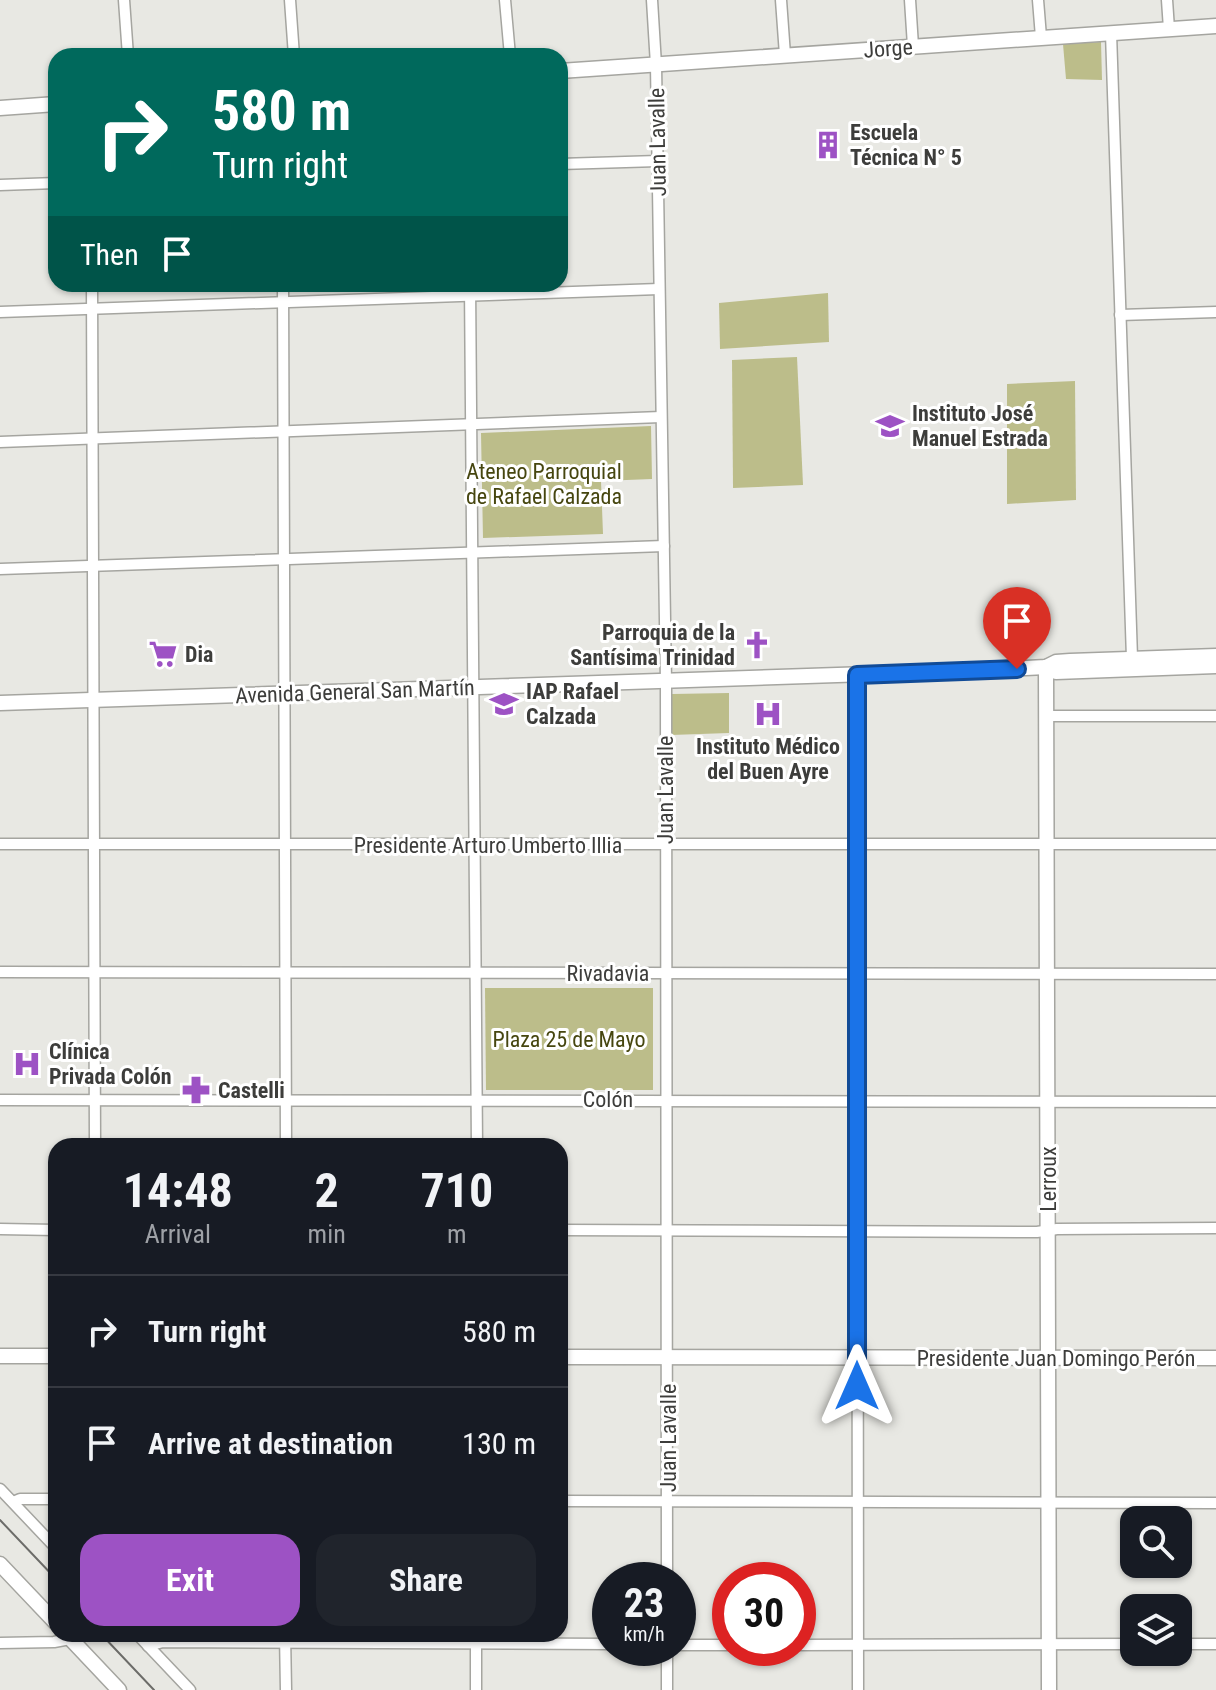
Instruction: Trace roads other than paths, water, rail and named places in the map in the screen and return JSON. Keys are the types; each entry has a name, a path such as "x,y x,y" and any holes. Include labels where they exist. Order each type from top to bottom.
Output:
{"street":[{"path":"124,0 127,48"},
{"path":"290,0 293,48"},
{"path":"505,0 509,48"},
{"name":"Juan Lavalle","path":"652,0 658,161 666,682 667,1562"},
{"path":"781,0 785,55"},
{"path":"910,0 913,46"},
{"path":"1038,0 1041,37"},
{"path":"1167,0 1169,29"},
{"name":"Jorge","path":"568,70 1216,26"},
{"path":"1111,33 1132,658"},
{"path":"0,108 48,105"},
{"path":"568,164 658,161"},
{"path":"0,185 48,183"},
{"path":"568,289 659,289"},
{"path":"92,292 95,1138"},
{"path":"283,292 286,1138"},
{"path":"0,312 283,303 441,292"},
{"path":"470,292 477,1138"},
{"path":"1120,315 1216,312"},
{"path":"0,442 661,417"},
{"path":"0,569 664,546"},
{"name":"Avenida General San Martín","path":"0,703 857,675 1046,667 1056,662 1216,656"},
{"name":"Avenida General San Martín","path":"1046,667 1056,672 1216,666"},
{"name":"Lerroux","path":"1046,667 1049,1690"},
{"path":"857,675 858,1690"},
{"path":"1045,716 1216,716"},
{"name":"Presidente Arturo Umberto Illia","path":"0,844 1216,844"},
{"name":"Rivadavia","path":"0,972 1216,974"},
{"name":"Colón","path":"0,1100 1216,1102"},
{"path":"568,1230 1048,1231 1216,1228"},
{"path":"0,1229 48,1230"},
{"path":"0,1356 48,1356"},
{"name":"Presidente Juan Domingo Perón","path":"568,1357 1216,1358"},
{"path":"0,1489 48,1539"},
{"path":"13,1502 48,1499"},
{"path":"568,1501 1216,1503"},
{"path":"0,1564 48,1615"},
{"path":"0,1643 54,1642"},
{"path":"74,1642 119,1690"},
{"path":"144,1642 190,1690"},
{"path":"148,1646 163,1642"},
{"path":"285,1642 286,1690"},
{"path":"476,1642 476,1690"},
{"path":"565,1642 592,1643"},
{"path":"816,1645 1120,1644"},
{"path":"1192,1644 1216,1644"},
{"path":"667,1666 667,1690"}],"railway":[{"path":"0,1520 48,1571"},
{"path":"109,1642 154,1690"}],"place":[{"name":"Escuela Técnica N° 5","path":"828,145"},
{"name":"Instituto José Manuel Estrada","path":"890,426"},
{"name":"Parroquia de la Santísima Trinidad","path":"757,645"},
{"name":"Dia","path":"163,654"},
{"name":"IAP Rafael Calzada","path":"504,704"},
{"name":"Instituto Médico del Buen Ayre","path":"768,714"},
{"name":"Clínica Privada Colón","path":"27,1064"},
{"name":"Castelli","path":"196,1090"}],"park label":[{"name":"Ateneo Parroquial de Rafael Calzada","path":"544,484"},
{"name":"Plaza 25 de Mayo","path":"569,1039"}]}
